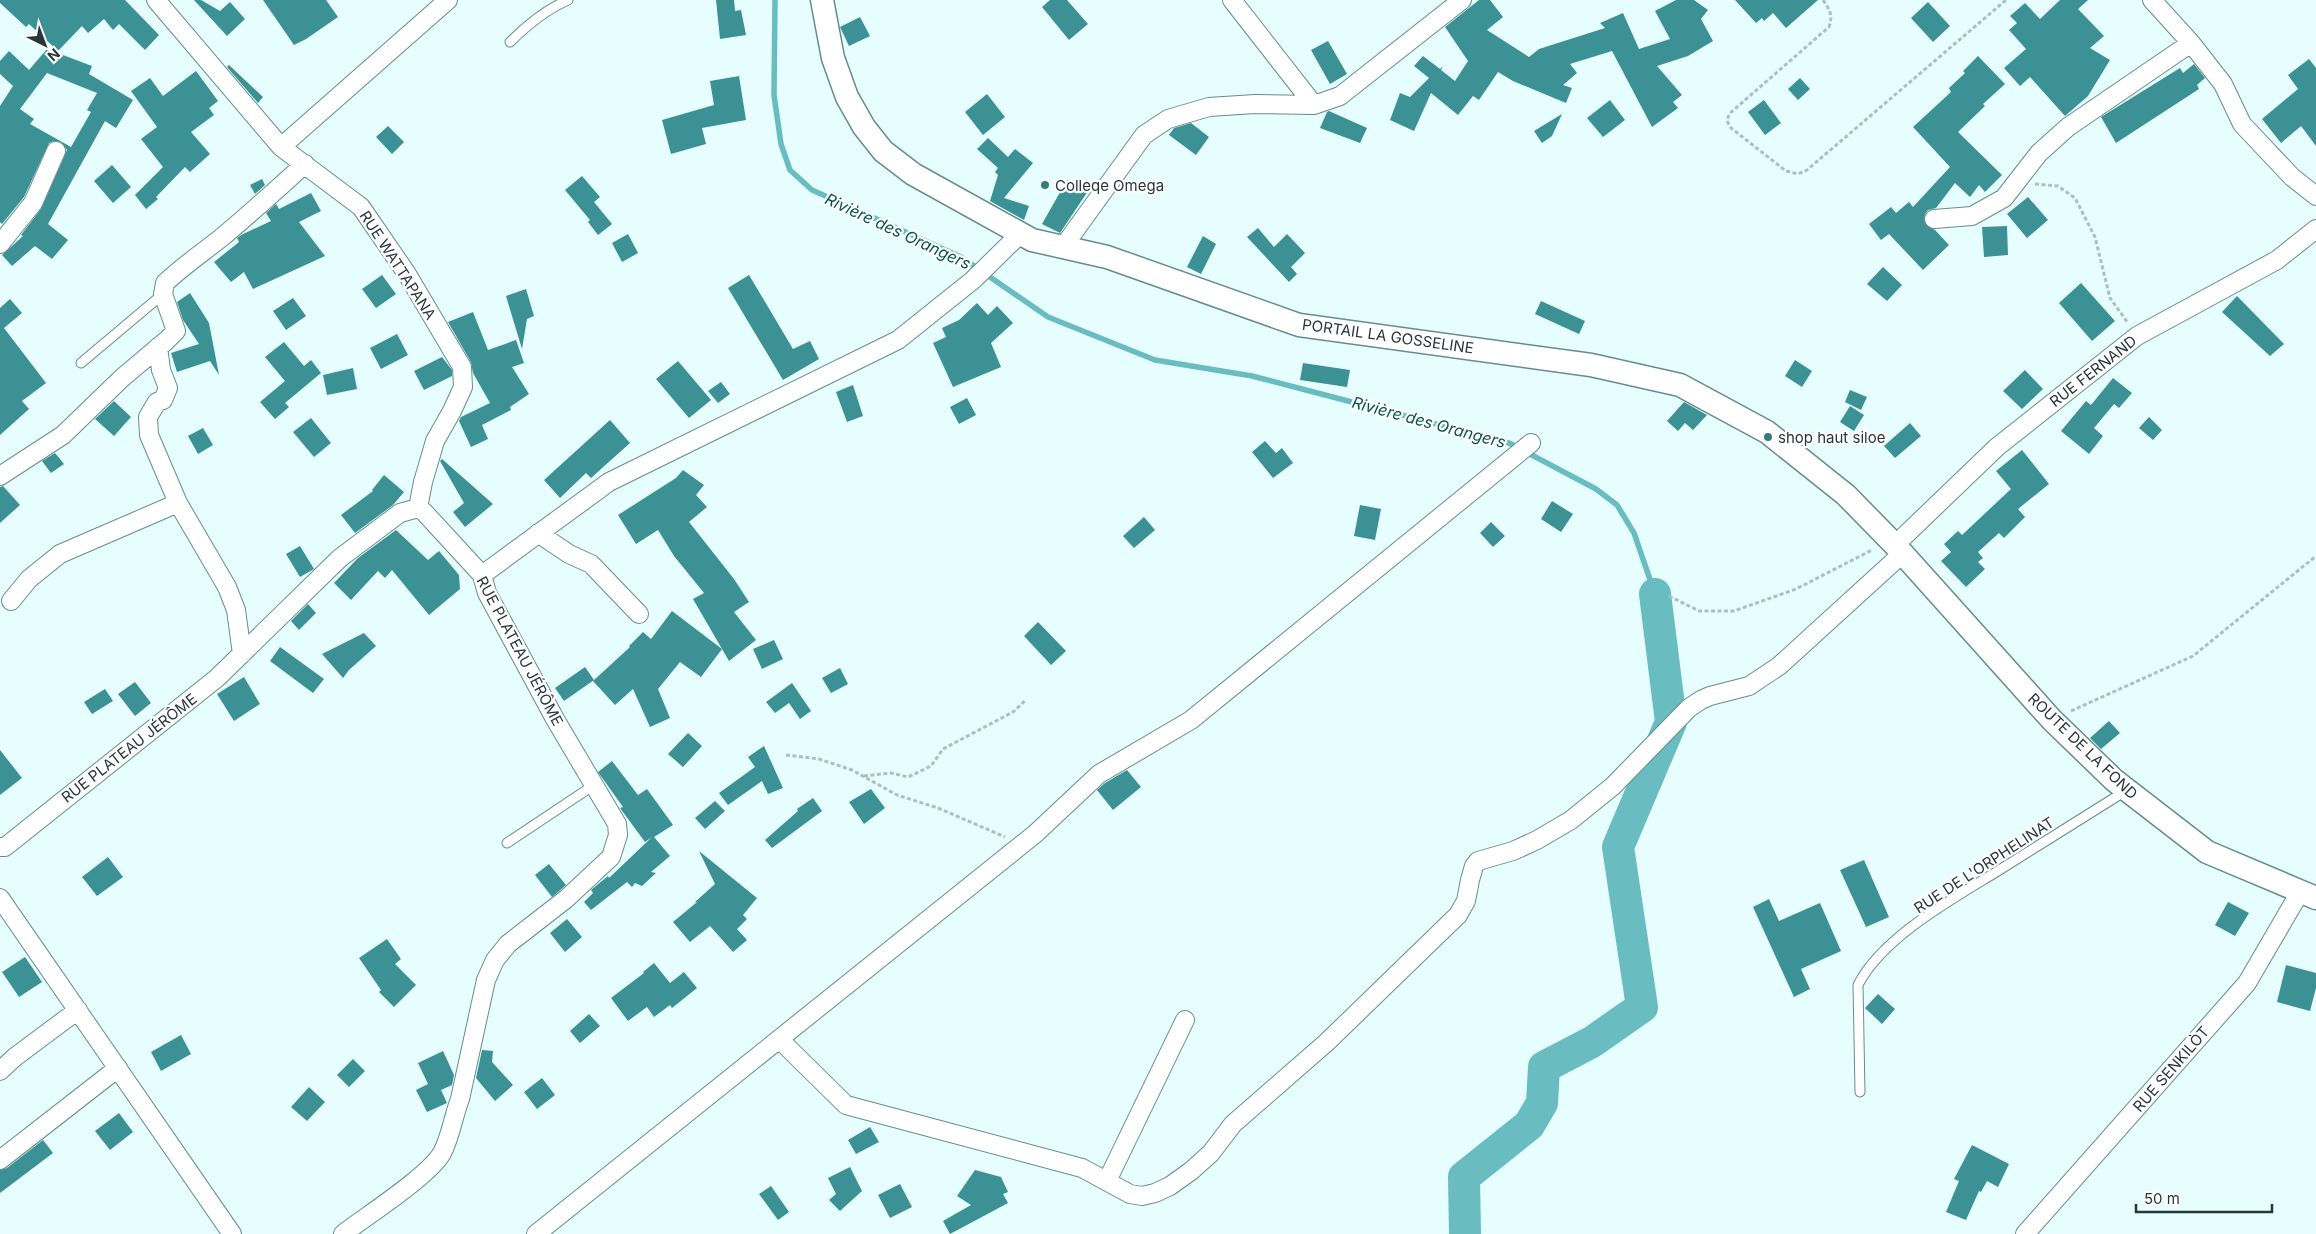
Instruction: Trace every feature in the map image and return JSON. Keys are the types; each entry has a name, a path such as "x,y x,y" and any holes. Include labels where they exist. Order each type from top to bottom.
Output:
{"street":[{"path":"280,147 448,0"},
{"name":"PORTAIL LA GOSSELINE","path":"822,0 833,58 847,97 873,140 883,152 913,174 1020,234 1032,240 1107,257 1299,325 1591,365 1680,385 1767,432 1846,495 1902,555"},
{"path":"1232,0 1314,105"},
{"path":"1063,247 1144,134 1168,119 1209,106 1255,104 1314,105 1340,96 1462,0"},
{"path":"2152,0 2191,43 2223,84 2242,124 2292,177 2316,196"},
{"name":"RUE WATTAPANA","path":"163,2 280,147 361,207 407,274 462,366 463,387 435,441 423,482 418,508"},
{"path":"1934,219 1972,216 2004,198 2039,153 2068,127 2191,43"},
{"path":"0,244 33,203 56,151"},
{"path":"0,476 63,435 122,378 176,331 164,294 165,283 183,266 222,237 305,164"},
{"name":"RUE FERNAND","path":"1107,1182 1130,1194 1142,1196 1155,1193 1170,1186 1191,1171 1211,1153 1233,1124 1327,1042 1458,915 1466,901 1472,873 1478,861 1485,857 1513,851 1538,840 1571,820 1613,786 1689,708 1710,696 1730,693 1749,686 1779,666 1902,555 1997,447 2137,336 2277,260 2316,229"},
{"path":"482,575 609,482 898,340 973,280 1020,234"},
{"path":"158,347 161,370 168,388 163,400 157,402 152,408 148,417 148,428 178,503 227,587 236,610 242,654"},
{"path":"536,1234 1035,834 1099,774 1191,720 1531,443"},
{"path":"11,601 29,579 60,554 178,503"},
{"name":"RUE PLATEAU JÉRÔME","path":"0,848 5,847 217,678 340,558 400,513 418,508 424,512 482,575 492,601 555,719 617,824 618,835 611,857 566,899 508,944 495,960 486,980 450,1136 441,1155 428,1169 342,1234"},
{"path":"538,533 569,554 591,564 640,614"},
{"name":"ROUTE DE LA FOND","path":"1902,555 2052,720 2127,790 2207,852 2308,895"},
{"name":"RUE SENKILÒT","path":"2025,1234 2247,983 2308,895"},
{"path":"0,898 232,1234"},
{"path":"0,1071 15,1057 78,1010"},
{"path":"779,1039 846,1105 1082,1168 1107,1182 1185,1020"},
{"path":"0,1160 118,1068"}],"lane":[{"path":"510,42 530,23 551,8 568,0"},
{"path":"81,363 164,294"},
{"path":"507,843 594,785"},
{"name":"RUE DE L'ORPHELINAT","path":"1860,1092 1858,985 1865,972 1880,955 1932,912 2127,790"}],"path":[{"path":"1823,0 1830,9 1832,18 1828,27 1730,114 1727,122 1731,128 1786,171 1798,174 1806,170 2006,0"},
{"path":"2011,189 2025,183 2058,186 2075,198 2095,238 2110,298 2137,336"},
{"path":"1669,596 1699,611 1734,611 1796,589 1868,551 1902,555"},
{"path":"2052,720 2193,656 2316,556"},
{"path":"864,776 891,773 908,777 931,766 943,749 1012,712 1026,700"},
{"path":"786,754 819,759 852,770 897,795 938,808 1017,842 1035,834"}],"building":[{"path":"0,0 125,0 159,35 145,50 119,24 113,30 104,19 88,33 82,26 58,51 29,24 26,27 0,3"},
{"path":"194,0 201,0 220,11 230,2 245,19 227,36"},
{"path":"263,0 326,0 338,17 294,45"},
{"path":"716,0 734,0 735,11 741,10 746,35 720,39"},
{"path":"1050,0 1067,0 1088,24 1069,40 1042,7"},
{"path":"1479,0 1490,0 1503,17 1487,30 1529,57 1539,49 1605,28 1600,23 1623,13 1639,49 1670,39 1655,11 1676,0 1694,0 1708,10 1701,19 1713,41 1688,56 1657,66 1682,95 1673,102 1678,108 1652,127 1612,51 1570,64 1577,73 1563,85 1572,88 1566,103 1513,81 1498,72 1479,100 1473,96 1458,115 1431,93 1414,131 1390,120 1400,93 1410,97 1429,78 1414,66 1423,56 1440,69 1443,66 1441,70 1455,81 1468,61 1445,27"},
{"path":"1735,0 1818,0 1786,28 1773,13 1764,21 1762,18 1756,23"},
{"path":"2060,0 2088,0 2078,9 2104,36 2090,48 2110,60 2088,96 2065,116 2030,77 2020,86 2004,68 2026,49 2009,30 2017,23 2010,16 2025,3 2040,19"},
{"path":"1928,2 1950,26 1933,42 1911,18"},
{"path":"860,17 870,36 849,46 840,27"},
{"path":"1328,41 1347,74 1330,84 1311,50"},
{"path":"47,49 92,66 89,74 133,100 116,128 105,121 48,224 68,240 52,259 35,246 12,266 2,255 23,236 21,235 41,209 67,150 61,142 54,141 49,143 24,197 2,224 0,222 0,106 13,86 0,74 0,61 9,51 29,70","holes":["47,73 97,93 87,110 91,112 71,147 30,124 34,119 20,109"]},
{"path":"1978,56 2005,84 1983,104 1985,106 1958,132 2002,175 1985,192 1979,185 1970,197 1955,183 1936,208 1928,210 1924,220 1926,225 1935,230 1949,245 1923,270 1889,234 1881,240 1869,224 1891,207 1896,213 1909,202 1913,207 1950,167 1913,127 1951,92 1949,88 1965,73 1963,71"},
{"path":"2309,59 2316,68 2316,146 2301,126 2281,143 2262,119 2298,89 2288,75"},
{"path":"2194,64 2205,78 2197,85 2199,89 2116,143 2101,117 2180,68 2183,73"},
{"path":"229,65 263,97 258,103 227,67"},
{"path":"196,71 218,101 209,108 214,115 191,132 210,154 190,172 185,167 156,197 158,199 146,209 135,195 163,167 141,139 157,127 131,91 150,78 163,96"},
{"path":"739,76 746,120 702,128 706,144 671,154 662,120 714,105 710,81"},
{"path":"1800,78 1810,89 1798,100 1788,89"},
{"path":"987,94 1005,117 983,135 965,112"},
{"path":"1610,100 1625,120 1603,137 1587,118"},
{"path":"1764,100 1781,123 1765,135 1748,112"},
{"path":"1329,111 1367,128 1360,143 1320,128"},
{"path":"1562,114 1552,136 1542,143 1534,131"},
{"path":"1191,123 1209,137 1196,155 1169,135 1174,128"},
{"path":"388,126 404,142 392,154 376,137"},
{"path":"988,138 1008,157 1015,149 1033,163 1004,198 1029,206 1024,220 990,201 998,175 995,172 998,168 977,149"},
{"path":"112,165 131,187 113,203 94,181"},
{"path":"582,176 600,197 594,202 612,224 598,235 588,222 590,220 565,190"},
{"path":"262,179 265,185 255,194 250,185"},
{"path":"1067,180 1088,191 1060,233 1042,224"},
{"path":"311,193 321,211 299,222 325,256 253,289 244,272 231,282 214,262 239,242 237,238 271,221 266,213 276,204 279,209"},
{"path":"2028,197 2048,220 2027,238 2007,214"},
{"path":"2007,226 2008,255 1984,257 1982,227"},
{"path":"1258,228 1274,247 1287,234 1305,253 1291,267 1297,274 1289,282 1247,237"},
{"path":"628,234 638,253 622,262 612,243"},
{"path":"1203,236 1216,244 1201,274 1187,267"},
{"path":"1883,267 1902,285 1887,301 1867,284"},
{"path":"382,275 396,294 376,308 362,289"},
{"path":"749,275 793,349 810,341 819,359 783,380 728,288"},
{"path":"2081,283 2115,321 2092,341 2059,303"},
{"path":"526,289 534,316 527,319 522,349 506,296"},
{"path":"190,293 209,323 219,375 210,361 177,372 171,353 199,344 183,320 177,302"},
{"path":"2237,296 2284,344 2270,356 2222,312"},
{"path":"293,298 306,316 286,330 273,311"},
{"path":"10,299 22,313 4,328 46,383 22,401 29,409 0,435 0,308"},
{"path":"1541,301 1585,321 1579,334 1535,314"},
{"path":"977,303 988,315 997,306 1013,323 991,343 1001,367 953,387 933,343 946,337 942,328 959,320"},
{"path":"473,312 488,350 516,340 524,363 512,367 529,394 510,407 511,410 482,425 488,439 471,447 459,421 461,417 490,403 473,373 471,362 448,322"},
{"path":"397,334 408,355 381,369 370,348"},
{"path":"284,342 304,366 311,360 321,373 285,403 289,407 275,419 260,402 285,381 265,357"},
{"path":"442,357 452,370 452,376 424,390 414,371"},
{"path":"1795,360 1812,371 1802,387 1785,376"},
{"path":"678,361 711,400 689,418 656,379"},
{"path":"1303,363 1350,370 1347,387 1300,380"},
{"path":"353,368 357,389 327,395 323,375"},
{"path":"2025,370 2043,389 2022,409 2003,391"},
{"path":"2113,378 2132,393 2119,408 2114,404 2094,428 2103,436 2089,454 2061,431 2086,401 2091,405"},
{"path":"721,382 730,394 718,403 708,391"},
{"path":"853,385 863,416 847,422 836,392"},
{"path":"1850,390 1867,397 1861,410 1845,402"},
{"path":"967,398 976,415 959,424 950,407"},
{"path":"114,401 131,417 114,436 95,419"},
{"path":"1684,402 1707,415 1693,430 1685,423 1678,431 1667,421"},
{"path":"1850,406 1864,415 1854,431 1840,422"},
{"path":"2149,417 2162,430 2153,440 2139,428"},
{"path":"311,418 331,443 314,457 293,432"},
{"path":"610,420 630,443 591,478 586,473 560,498 544,480"},
{"path":"1910,423 1921,436 1895,458 1884,446"},
{"path":"203,428 213,445 198,454 188,436"},
{"path":"1265,441 1276,453 1282,448 1293,463 1273,478 1252,452"},
{"path":"2022,450 2049,484 2018,509 2025,517 2004,538 1999,533 1978,552 1983,558 1978,562 1985,569 1966,587 1941,561 1951,552 1944,544 1958,531 1962,535 2011,489 1996,471"},
{"path":"55,453 64,464 51,473 42,461"},
{"path":"442,459 493,504 465,527 453,512 464,503 440,461"},
{"path":"683,470 704,485 696,495 707,507 689,522 734,579 749,602 734,612 756,640 729,661 693,599 704,593 674,556 658,530 636,544 618,515 676,478"},
{"path":"384,475 404,492 393,505 355,533 341,515 373,491"},
{"path":"3,486 20,505 0,523 0,487"},
{"path":"1552,501 1573,514 1561,532 1541,519"},
{"path":"1360,505 1381,509 1375,540 1354,536"},
{"path":"1144,517 1155,530 1134,548 1123,536"},
{"path":"1491,522 1505,536 1493,547 1480,533"},
{"path":"396,530 428,560 439,551 459,575 460,589 429,615 392,570 385,578 378,571 351,600 334,583 358,558"},
{"path":"300,546 314,569 300,577 286,554"},
{"path":"308,604 316,613 299,630 291,621"},
{"path":"672,611 722,649 701,677 680,662 658,689 670,718 650,727 633,689 615,705 593,681 630,647 643,632 651,639"},
{"path":"1038,622 1066,651 1051,665 1024,636"},
{"path":"364,633 376,646 349,670 343,678 322,654"},
{"path":"774,640 783,659 762,669 753,649"},
{"path":"280,647 324,679 313,693 270,661"},
{"path":"585,667 594,680 564,701 555,688"},
{"path":"840,668 848,684 831,693 822,678"},
{"path":"244,677 260,704 234,721 217,694"},
{"path":"135,682 151,703 135,716 118,694"},
{"path":"792,683 811,711 800,719 789,703 775,713 766,702"},
{"path":"105,689 113,701 92,714 84,702"},
{"path":"2109,721 2120,733 2101,749 2090,738"},
{"path":"688,733 702,746 683,767 668,754"},
{"path":"764,746 783,788 768,794 762,781 728,805 719,793 755,767 748,757"},
{"path":"0,750 22,778 0,795"},
{"path":"612,761 638,795 647,789 673,825 654,837 670,856 651,872 656,873 642,886 635,883 632,887 627,882 591,910 584,902 593,893 591,890 608,876 609,878 652,837 645,842 620,808 623,807 598,772"},
{"path":"1127,770 1141,787 1113,810 1097,790"},
{"path":"871,789 885,808 864,824 849,802"},
{"path":"813,798 822,811 772,848 765,840 798,811 797,809"},
{"path":"715,801 725,811 705,829 695,818"},
{"path":"699,851 757,898 743,915 747,919 737,929 747,940 733,952 710,926 690,942 673,922 715,884"},
{"path":"108,857 123,877 97,896 82,877"},
{"path":"1864,860 1889,917 1866,927 1840,870"},
{"path":"549,864 566,885 552,897 535,875"},
{"path":"1769,899 1779,921 1820,903 1841,951 1801,969 1810,989 1794,997 1753,907"},
{"path":"2228,902 2249,913 2235,936 2215,925"},
{"path":"567,919 582,937 565,952 550,933"},
{"path":"387,939 401,959 395,964 416,985 394,1007 379,992 381,990 359,958"},
{"path":"25,957 42,982 19,997 2,972"},
{"path":"654,963 670,983 684,972 697,988 672,1008 670,1005 654,1017 647,1007 628,1021 611,998"},
{"path":"2286,965 2316,973 2316,988 2310,1011 2277,1002"},
{"path":"1878,994 1895,1009 1882,1024 1865,1008"},
{"path":"589,1014 600,1026 580,1043 570,1031"},
{"path":"181,1035 191,1054 161,1071 151,1052"},
{"path":"482,1050 493,1051 492,1062 513,1085 495,1101 476,1078"},
{"path":"443,1051 454,1075 452,1085 441,1090 447,1103 427,1112 416,1090 428,1084 418,1063"},
{"path":"353,1059 365,1071 349,1087 337,1075"},
{"path":"542,1078 555,1095 537,1109 524,1092"},
{"path":"309,1087 325,1102 307,1121 291,1107"},
{"path":"119,1113 133,1132 110,1150 95,1131"},
{"path":"870,1127 879,1142 856,1154 848,1140"},
{"path":"43,1140 53,1153 0,1193 0,1170 7,1168"},
{"path":"1972,1145 2009,1164 1998,1187 1987,1181 1981,1192 1979,1191 1966,1220 1946,1212 1959,1181 1954,1179"},
{"path":"850,1167 862,1191 840,1211 829,1200 836,1194 828,1178"},
{"path":"975,1170 1001,1177 1008,1192 1003,1194 1008,1203 950,1234 943,1221 971,1205 957,1196"},
{"path":"900,1184 912,1207 890,1218 878,1195"},
{"path":"771,1186 789,1212 778,1220 759,1194"}],"waterway":[{"name":"Rivière des Orangers","path":"775,0 774,95 781,144 790,170 812,190 961,257 1048,317 1155,360 1252,376 1509,443 1596,489 1617,505 1634,533 1655,594"},
{"name":"Rivière des Orangers","path":"1465,1234 1464,1177 1529,1125 1542,1103 1544,1067 1592,1042 1642,1007 1618,847 1671,722 1655,594"}],"place":[{"name":"Colleqe Omega","path":"1045,185"},
{"name":"shop haut siloe","path":"1768,437"}]}
